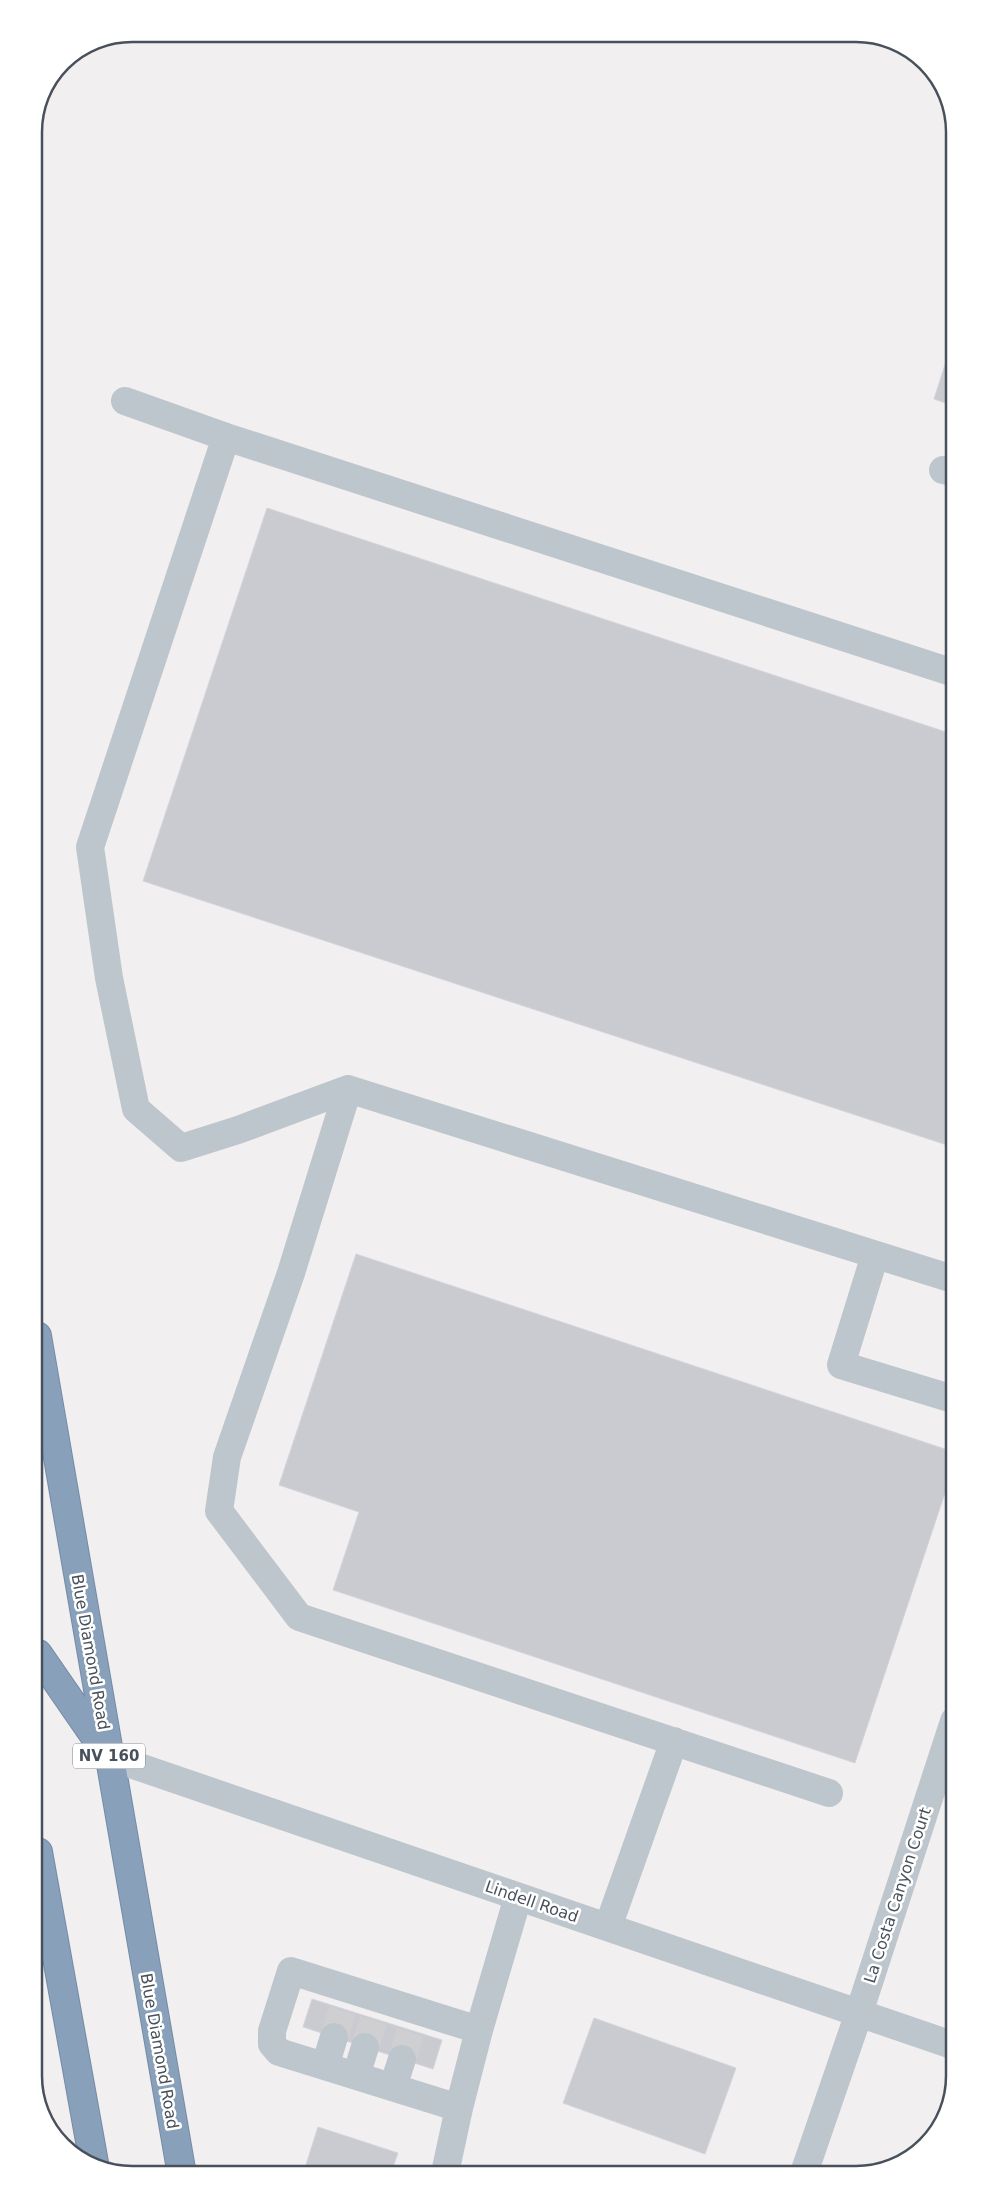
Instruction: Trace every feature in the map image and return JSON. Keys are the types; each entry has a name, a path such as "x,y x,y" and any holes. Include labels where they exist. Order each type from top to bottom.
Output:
{"highway":[{"name":"Blue Diamond Road","path":"42,1367 180,2166"},
{"path":"42,1660 110,1757"},
{"path":"42,1875 93,2157"}],"street":[{"path":"125,401 226,437 946,670"},
{"path":"226,437 90,847 110,978 136,1109 181,1148 238,1130 348,1089 946,1277"},
{"path":"348,1089 291,1273 227,1457 219,1511 299,1617 829,1793"},
{"path":"876,1255 840,1365 946,1398"},
{"path":"608,1927 674,1742"},
{"name":"La Costa Canyon Court","path":"806,2166 946,1746"},
{"name":"Lindell Road","path":"110,1757 946,2043"},
{"path":"447,2166 479,2030 518,1896"},
{"path":"459,2108 279,2052 272,2044 272,2031 291,1971 347,1999 377,2009 414,2020 479,2030"},
{"path":"326,2066 334,2037"},
{"path":"356,2076 365,2047"},
{"path":"393,2087 402,2059"}],"building":[{"path":"946,362 946,403 934,399"},
{"path":"267,508 946,732 946,1145 143,881"},
{"path":"356,1254 946,1449 946,1490 855,1763 333,1590 359,1512 279,1485"},
{"path":"312,1999 442,2040 433,2069 303,2027"},
{"path":"594,2018 736,2068 705,2154 563,2103"},
{"path":"318,2127 398,2153 393,2166 306,2166"}],"tunnel":[{"path":"334,2037 343,2009"},
{"path":"365,2047 374,2019"},
{"path":"402,2059 411,2030"}]}
